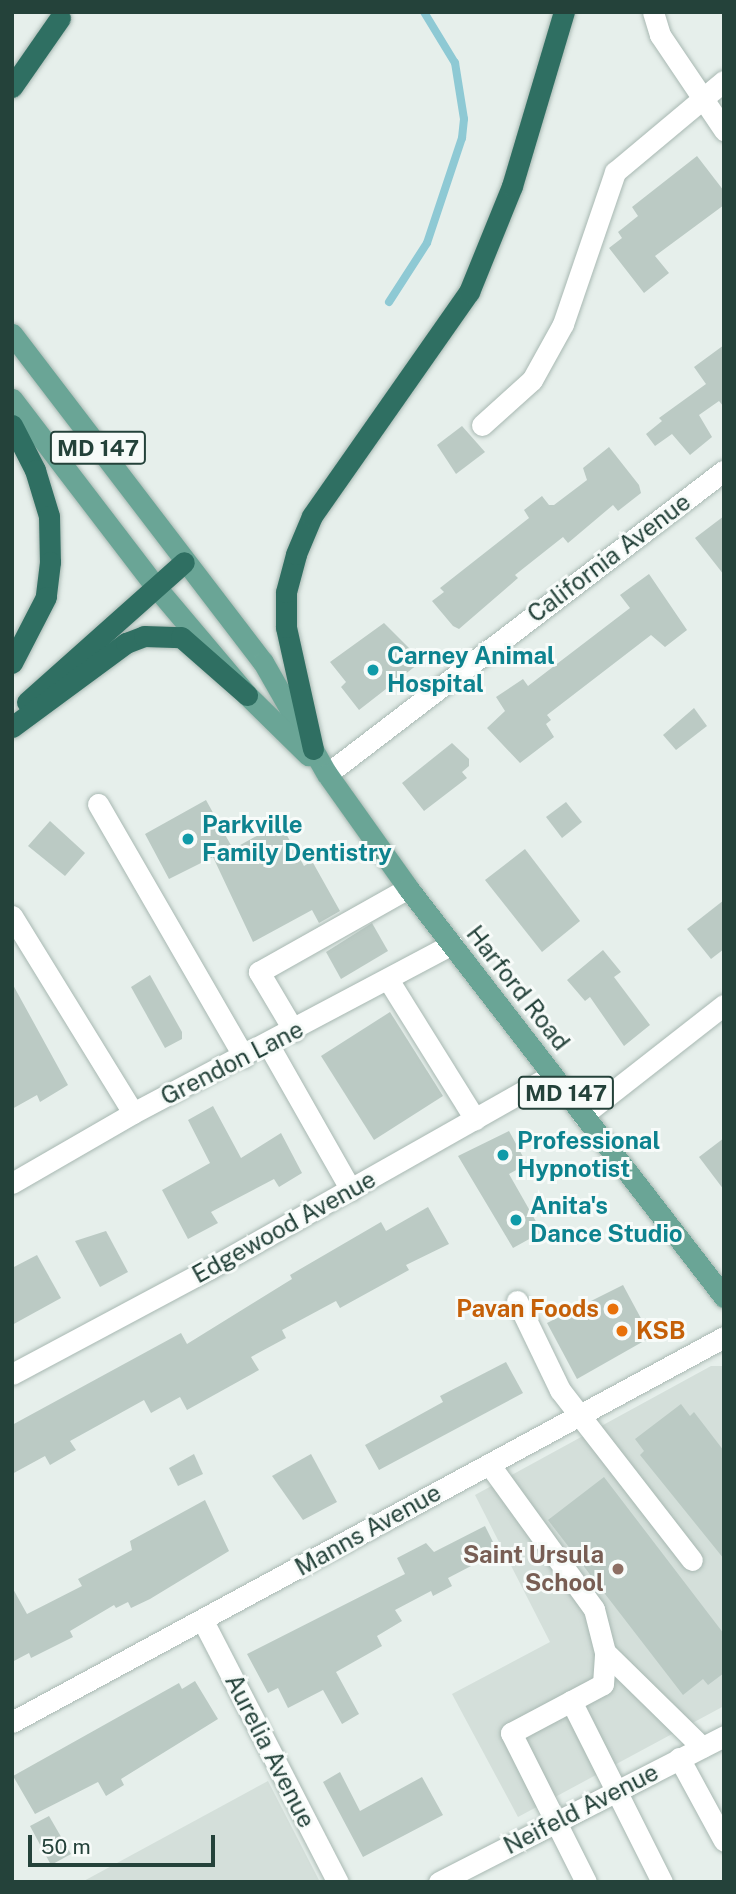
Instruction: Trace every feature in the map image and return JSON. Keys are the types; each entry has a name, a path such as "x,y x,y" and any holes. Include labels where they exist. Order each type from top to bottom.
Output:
{"highway":[{"path":"313,749 286,627 286,592 296,554 312,516 433,349 474,281 512,186 564,12"},
{"path":"12,61 64,15"},
{"path":"12,87 64,15"},
{"path":"12,425 35,470 49,516 50,562 46,597 12,663"},
{"path":"12,715 184,562"},
{"path":"12,727 126,643 144,636 181,637 247,695"}],"main road":[{"name":"Harford Road","path":"12,334 263,662 327,774 408,888 724,1297"},
{"name":"Harford Road","path":"12,400 155,586 247,695 327,774"}],"street":[{"path":"653,12 660,35 700,99 724,131"},
{"path":"482,425 532,380 562,324 615,172 724,81"},
{"name":"California Avenue","path":"327,774 724,471"},
{"path":"98,804 244,1057"},
{"path":"294,1031 259,972 408,888"},
{"path":"12,916 133,1113"},
{"name":"Grendon Lane","path":"12,1182 133,1113 389,981 452,944"},
{"path":"389,981 475,1119"},
{"path":"583,1115 724,1006"},
{"path":"268,1044 351,1190"},
{"name":"Edgewood Avenue","path":"12,1374 351,1190 552,1074"},
{"path":"517,1301 560,1390 692,1560"},
{"name":"Manns Avenue","path":"12,1722 724,1337"},
{"path":"489,1464 594,1609 605,1652 603,1684 510,1733 586,1882"},
{"name":"Aurelia Avenue","path":"203,1621 338,1882"},
{"path":"605,1652 702,1747"},
{"path":"571,1701 662,1882"},
{"name":"Neifeld Avenue","path":"439,1882 724,1736"},
{"path":"679,1758 724,1842"}],"shaded area":[{"name":"Saint Ursula School","path":"711,1366 724,1366 724,1706 518,1817 452,1694 550,1642 475,1495"},
{"path":"268,1781 320,1882 82,1882"}],"building":[{"path":"697,156 724,191 724,205 655,256 669,273 644,293 609,248 622,238 618,232 638,216 632,207"},
{"path":"724,345 724,407 719,401 699,415 712,437 690,455 672,434 655,446 646,434 662,421 659,418 706,384 694,367"},
{"path":"462,426 485,452 456,474 437,445"},
{"path":"609,447 639,485 641,493 618,511 613,505 568,543 563,537 515,575 518,578 459,629 453,626 432,601 444,592 440,588 529,518 524,510 542,496 549,505 554,505 587,480 583,468"},
{"path":"724,516 724,575 695,538"},
{"path":"649,574 687,630 665,647 651,635 547,715 551,720 546,724 554,737 520,763 487,728 505,711 496,697 523,679 528,686 630,608 620,595"},
{"name":"Carney Animal Hospital","path":"384,623 422,661 359,710 341,687 346,682 330,662"},
{"path":"694,708 707,726 676,750 663,735"},
{"path":"452,743 469,759 469,766 462,772 467,778 424,811 402,783"},
{"path":"206,800 233,849 280,823 304,866 312,861 340,911 319,923 312,910 253,942 213,857 169,879 145,834"},
{"path":"566,802 582,822 562,838 546,817"},
{"path":"50,821 85,853 65,876 28,846"},
{"path":"525,849 580,921 542,952 485,880"},
{"path":"724,900 724,949 711,959 687,929"},
{"path":"372,923 388,951 341,979 326,952"},
{"path":"603,950 621,972 614,977 650,1025 624,1046 590,997 585,1001 567,980"},
{"path":"150,975 182,1032 182,1039 165,1048 131,987"},
{"path":"12,983 68,1085 40,1102 37,1095 12,1109"},
{"path":"390,1012 443,1096 374,1140 321,1056"},
{"path":"213,1106 241,1158 281,1133 302,1173 279,1187 274,1179 211,1212 218,1223 188,1239 162,1190 210,1163 188,1120"},
{"path":"509,1131 527,1164 509,1174 542,1232 513,1248 458,1156"},
{"path":"724,1138 724,1190 699,1157"},
{"path":"428,1207 449,1244 406,1265 409,1270 340,1308 336,1301 282,1330 286,1338 251,1357 259,1370 187,1410 180,1397 151,1413 144,1400 70,1441 76,1450 50,1465 45,1456 12,1474 12,1425 181,1333 187,1344 292,1279 290,1275 381,1222 386,1231"},
{"path":"106,1231 128,1272 100,1287 75,1241"},
{"path":"37,1255 61,1298 12,1325 12,1268"},
{"path":"623,1285 651,1337 577,1379 547,1323"},
{"path":"506,1362 523,1393 379,1470 365,1445 443,1402 440,1396"},
{"path":"681,1404 690,1416 694,1412 724,1451 724,1559 640,1455 644,1451 635,1439"},
{"path":"194,1454 203,1474 178,1486 169,1468"},
{"path":"311,1454 337,1502 303,1520 272,1476"},
{"name":"Saint Ursula School","path":"604,1477 724,1634 724,1673 708,1685 703,1679 683,1695 548,1520"},
{"path":"205,1500 229,1551 150,1599 131,1608 128,1602 116,1608 114,1605 70,1631 73,1637 31,1658 29,1653 12,1662 12,1587 27,1614 82,1586 78,1579 132,1550 130,1541"},
{"path":"485,1526 498,1552 448,1578 452,1586 433,1596 431,1591 395,1610 402,1621 377,1636 382,1646 336,1672 359,1714 342,1724 323,1690 288,1708 278,1688 268,1693 247,1654 405,1574 397,1558 426,1543 434,1552"},
{"path":"195,1681 218,1719 121,1779 124,1785 106,1796 98,1782 35,1814 13,1776 179,1683 182,1689"},
{"path":"340,1772 360,1811 422,1777 443,1815 363,1857 323,1782"},
{"path":"49,1816 71,1854 51,1865 30,1826"}],"waterway":[{"path":"389,302 427,243 462,138 464,119 455,63 424,12"}],"place":[{"name":"Carney Animal Hospital","path":"373,670"},
{"name":"Parkville Family Dentistry","path":"188,839"},
{"name":"Professional Hypnotist","path":"503,1155"},
{"name":"Anita's Dance Studio","path":"516,1220"},
{"name":"Pavan Foods","path":"613,1309"},
{"name":"KSB","path":"622,1331"},
{"name":"Saint Ursula School","path":"618,1569"}]}
